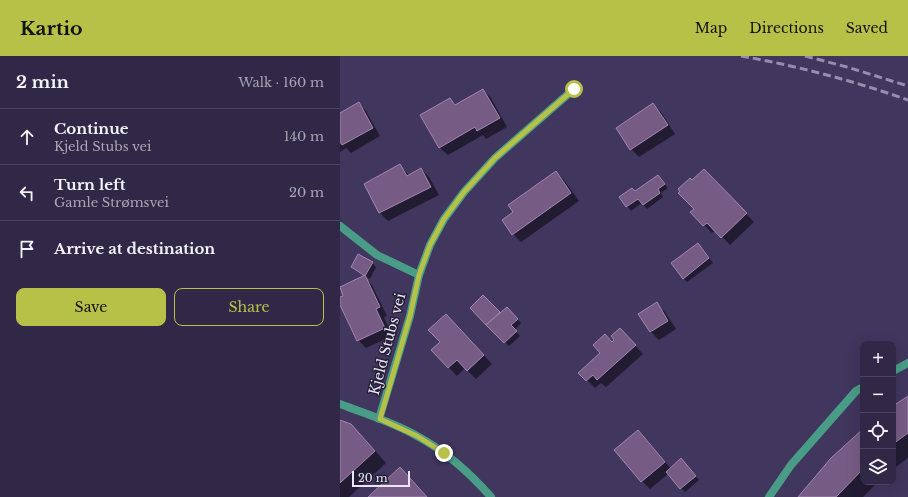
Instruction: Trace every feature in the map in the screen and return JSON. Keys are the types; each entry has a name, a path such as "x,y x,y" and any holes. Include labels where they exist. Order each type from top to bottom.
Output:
{"street":[{"name":"Kjeld Stubs vei","path":"380,419 410,316 419,275 430,245 444,219 464,192 495,158 574,89"},
{"path":"340,226 377,255 419,275"},
{"path":"896,369 908,363"},
{"path":"769,497 791,465 856,391 860,389"},
{"path":"340,404 380,419 417,436 444,453 478,483 491,497"}],"building":[{"path":"483,89 500,118 477,131 475,127 439,148 420,115 450,98 455,105"},
{"path":"359,102 373,128 342,145 340,142 340,113"},
{"path":"653,103 668,125 630,150 616,128"},
{"path":"400,164 407,176 421,168 431,187 379,213 364,184"},
{"path":"704,169 747,213 721,238 707,223 703,226 690,212 694,209 678,193 680,192 678,189 690,178 692,180"},
{"path":"556,171 571,193 512,235 502,220 513,212 508,205"},
{"path":"658,175 665,184 658,189 660,193 643,205 638,199 626,207 619,197 632,188 635,191"},
{"path":"698,243 709,258 683,279 671,263"},
{"path":"358,254 373,262 365,276 351,267"},
{"path":"365,275 380,307 376,309 385,328 357,341 340,305 340,297 343,296 340,287"},
{"path":"483,295 500,312 486,325 470,308"},
{"path":"657,302 668,321 650,332 638,314"},
{"path":"507,307 518,319 511,325 517,331 504,343 486,325"},
{"path":"446,314 484,355 467,371 457,360 448,368 431,350 440,342 428,330"},
{"path":"620,328 636,345 597,380 593,375 586,381 578,373 600,353 593,345 605,334 612,342 614,340 611,336"},
{"path":"908,396 908,433 896,442 896,413 896,404"},
{"path":"340,420 351,424 375,451 340,483"},
{"path":"638,430 665,462 641,482 614,450"},
{"path":"860,432 860,472 836,497 798,497 831,458"},
{"path":"681,458 696,476 680,489 666,472"},
{"path":"400,467 427,497 368,497"}],"railway":[{"path":"741,56 784,64 826,75 908,100"},
{"path":"805,56 908,86"}],"route":[{"path":"444,453 417,436 380,419 410,316 419,275 430,245 444,219 464,192 495,158 574,89"}]}
